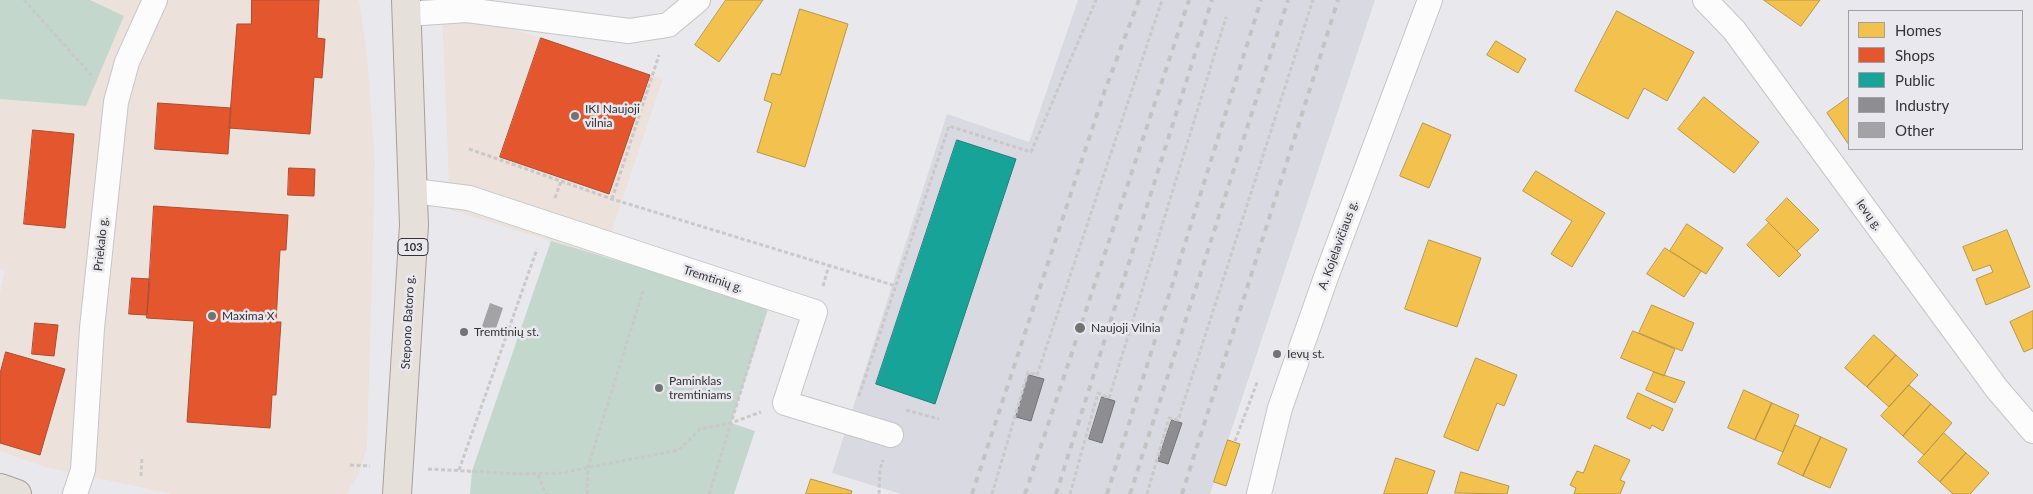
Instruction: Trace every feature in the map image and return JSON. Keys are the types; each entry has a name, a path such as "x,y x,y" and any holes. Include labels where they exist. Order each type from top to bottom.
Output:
{"main road":[{"name":"Stepono Batoro g.","path":"397,494 408,332 414,191 407,7"}],"street":[{"name":"Priekalo g.","path":"75,494 83,470 92,328 116,102 127,62 155,0"},
{"path":"407,7 467,10 629,31 668,25 698,0"},
{"name":"A. Kojelavičiaus g.","path":"1259,494 1280,408 1326,277 1430,0"},
{"name":"Ievų g.","path":"1705,0 1734,30 1996,390 2033,431"},
{"name":"Tremtinių g.","path":"414,191 469,198 815,312 785,403 891,435"}],"path":[{"path":"24,0 116,102"},
{"path":"859,396 949,126 1032,152 1096,0"},
{"path":"992,494 1028,372 1037,375 1162,0"},
{"path":"1147,494 1169,418 1178,420 1313,0"},
{"path":"1070,494 1098,393 1109,398 1226,17"},
{"path":"612,199 668,25"},
{"path":"469,149 612,199 896,286"},
{"path":"534,256 459,470 538,475 588,467 679,450 700,429 731,424"},
{"path":"587,494 588,467 643,291"},
{"path":"709,494 760,328"},
{"path":"141,476 142,458"},
{"path":"879,494 880,469"},
{"path":"538,475 546,494"}],"shaded area":[{"path":"90,0 359,0 367,54 375,165 367,448 358,476 346,494 173,494 45,467 0,451 0,293 5,270 0,269 0,99 86,106 124,16"},
{"path":"1078,0 1375,0 1210,494 901,494 832,473 947,114 1029,142"},
{"path":"442,9 538,37 663,79 603,257 450,210"}],"green space":[{"path":"0,0 90,0 124,16 86,106 0,99"},
{"path":"551,241 769,306 731,423 755,431 734,494 470,494 472,471"}],"building: Homes":[{"path":"726,0 763,0 719,62 695,45"},
{"path":"1764,0 1820,0 1801,26"},
{"path":"800,9 848,24 805,167 757,152 772,103 764,100 772,73 780,75"},
{"path":"1617,11 1694,52 1667,101 1644,88 1628,119 1575,91"},
{"path":"1496,41 1526,59 1518,73 1487,55"},
{"path":"1704,97 1759,142 1734,173 1678,129"},
{"path":"1848,98 1848,144 1827,113"},
{"path":"1423,123 1451,135 1429,188 1400,176"},
{"path":"1536,171 1605,213 1572,267 1551,254 1572,221 1523,191"},
{"path":"1787,198 1819,230 1797,251 1766,220"},
{"path":"1769,223 1801,255 1779,277 1747,245"},
{"path":"1687,224 1723,248 1706,274 1670,251"},
{"path":"2007,230 2030,287 1986,305 1976,279 1993,272 1990,265 1973,271 1963,247"},
{"path":"1429,240 1481,258 1457,327 1405,309"},
{"path":"1665,248 1701,271 1684,297 1647,274"},
{"path":"1652,305 1694,323 1682,351 1639,333"},
{"path":"2033,311 2033,348 2024,352 2010,322"},
{"path":"1633,331 1675,349 1664,376 1621,358"},
{"path":"1874,335 1896,355 1867,387 1845,368"},
{"path":"1896,355 1918,375 1889,407 1867,387"},
{"path":"1476,358 1517,375 1504,406 1497,403 1478,451 1444,437"},
{"path":"1654,372 1685,382 1675,403 1646,390"},
{"path":"1909,385 1931,404 1903,436 1881,416"},
{"path":"1744,390 1772,403 1755,440 1728,428"},
{"path":"1638,393 1673,409 1663,431 1652,425 1650,429 1627,418"},
{"path":"1772,403 1799,415 1783,452 1755,440"},
{"path":"1931,404 1952,423 1924,455 1903,436"},
{"path":"1795,425 1821,437 1803,476 1778,464"},
{"path":"1944,433 1966,453 1940,482 1918,462"},
{"path":"1821,437 1847,449 1830,488 1803,476"},
{"path":"1228,440 1240,444 1226,486 1214,482"},
{"path":"1595,445 1630,460 1620,480 1625,482 1620,494 1574,494 1576,488 1570,485 1577,471 1583,473"},
{"path":"1966,453 1989,473 1970,494 1953,494 1940,482"},
{"path":"1396,458 1435,471 1427,494 1384,494"},
{"path":"1461,472 1509,486 1507,494 1455,493"},
{"path":"811,479 852,491 851,494 806,494"}],"building: Shops":[{"path":"252,0 319,0 317,38 325,39 322,78 314,77 310,134 229,128 237,24 251,24"},
{"name":"IKI Naujoji vilnia","path":"541,38 650,75 609,194 500,157"},
{"path":"158,103 231,108 228,154 155,149"},
{"path":"33,130 74,134 65,228 24,224"},
{"path":"289,168 315,169 314,196 288,195"},
{"name":"Maxima X","path":"154,206 288,215 286,250 280,250 276,322 281,322 276,395 272,395 270,428 187,422 194,321 147,318"},
{"path":"132,278 150,279 147,315 129,314"},
{"path":"35,323 58,325 54,356 32,354"},
{"path":"6,352 65,369 40,455 0,443 0,374"}],"building: Public":[{"path":"957,140 1016,159 935,404 876,384"}],"building: Industry":[{"path":"1029,375 1044,379 1031,421 1016,417"},
{"path":"1102,397 1115,401 1102,443 1089,439"},
{"path":"1172,420 1182,423 1168,464 1158,461"}],"building: Other":[{"path":"490,303 503,308 494,334 481,329"}],"railway":[{"path":"972,494 1105,90 1139,0"},
{"path":"1025,494 1189,0"},
{"path":"1056,494 1212,0"},
{"path":"1107,494 1261,0"},
{"path":"1130,494 1288,0"},
{"path":"1182,494 1338,0"}],"place":[{"name":"IKI Naujoji vilnia","path":"575,116"},
{"name":"Maxima X","path":"212,316"},
{"name":"Naujoji Vilnia","path":"1080,328"},
{"name":"Tremtinių st.","path":"464,332"},
{"name":"Ievų st.","path":"1277,354"},
{"name":"Paminklas tremtiniams","path":"659,388"}]}
